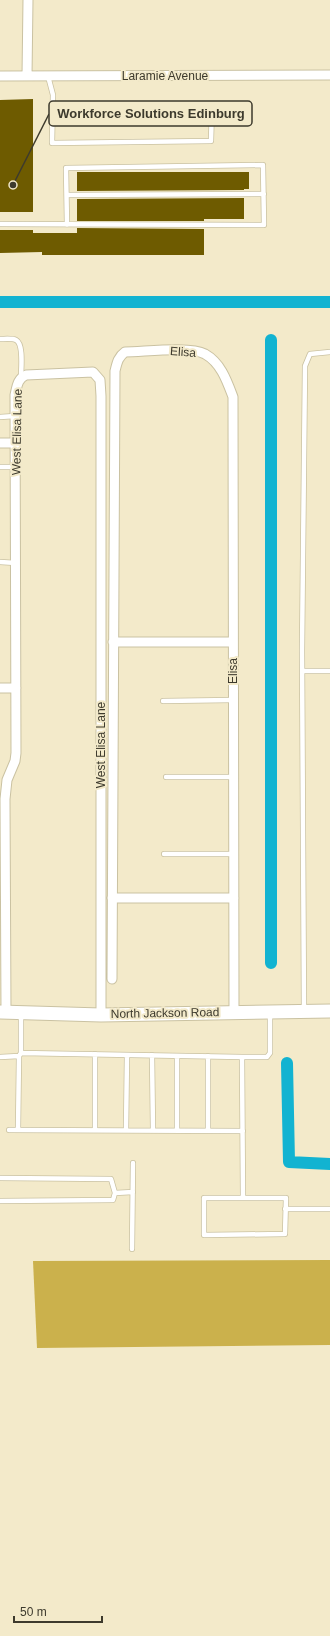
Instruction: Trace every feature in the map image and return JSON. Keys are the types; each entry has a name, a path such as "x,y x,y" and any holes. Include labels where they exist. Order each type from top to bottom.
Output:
{"main road":[{"name":"North Jackson Road","path":"3,1012 102,1015 330,1011"}],"street":[{"path":"28,0 28,76"},
{"name":"Laramie Avenue","path":"0,76 330,75"},
{"name":"Elisa","path":"112,980 115,371 120,355 125,352 188,351 204,354 216,364 225,376 233,397 234,1012"},
{"name":"West Elisa Lane","path":"3,1012 4,799 7,780 15,761 16,753 15,416 17,385 22,377 26,375 93,372 100,380 101,404 102,1015"},
{"path":"0,443 16,443"},
{"path":"114,642 233,642"},
{"path":"0,688 16,688"},
{"path":"112,898 234,898"}],"lane":[{"path":"48,76 53,95 52,143 211,141 212,107 53,108"},
{"path":"0,224 67,225 264,225 263,164 66,168 67,225"},
{"path":"67,195 264,194"},
{"path":"0,339 17,340 21,345 22,377"},
{"path":"304,1011 302,671 305,366 310,354 330,352"},
{"path":"0,417 15,416"},
{"path":"0,467 16,467"},
{"path":"0,562 16,563"},
{"path":"302,671 330,671"},
{"path":"163,701 233,700"},
{"path":"166,777 234,777"},
{"path":"0,822 5,831"},
{"path":"164,854 234,854"},
{"path":"0,1057 20,1054 242,1057 267,1056 270,1053 270,1011"},
{"path":"18,1130 21,1012"},
{"path":"95,1054 95,1130"},
{"path":"126,1130 127,1055"},
{"path":"152,1055 153,1130"},
{"path":"177,1056 177,1130"},
{"path":"208,1056 208,1131"},
{"path":"242,1057 244,1198"},
{"path":"9,1130 243,1130"},
{"path":"132,1249 133,1162"},
{"path":"0,1178 111,1179 115,1192 113,1200 0,1201"},
{"path":"115,1192 133,1192"},
{"path":"204,1198 244,1198 286,1198 285,1234 204,1235 204,1198"},
{"path":"286,1209 330,1209"}],"shaded area":[{"path":"330,1260 330,1345 37,1348 33,1261"}],"building":[{"path":"33,99 33,212 0,212 0,100"},
{"path":"77,172 249,172 249,189 77,191"},
{"path":"244,198 244,219 204,219 204,221 77,221 77,199"},
{"path":"77,228 204,229 204,255 42,255 42,252 0,253 0,230 33,230 33,233 77,233"}],"waterway":[{"path":"0,302 330,302"},
{"path":"271,340 271,963"},
{"path":"287,1063 289,1162 330,1164"}],"place":[{"name":"Workforce Solutions Edinburg","path":"13,185"}]}
